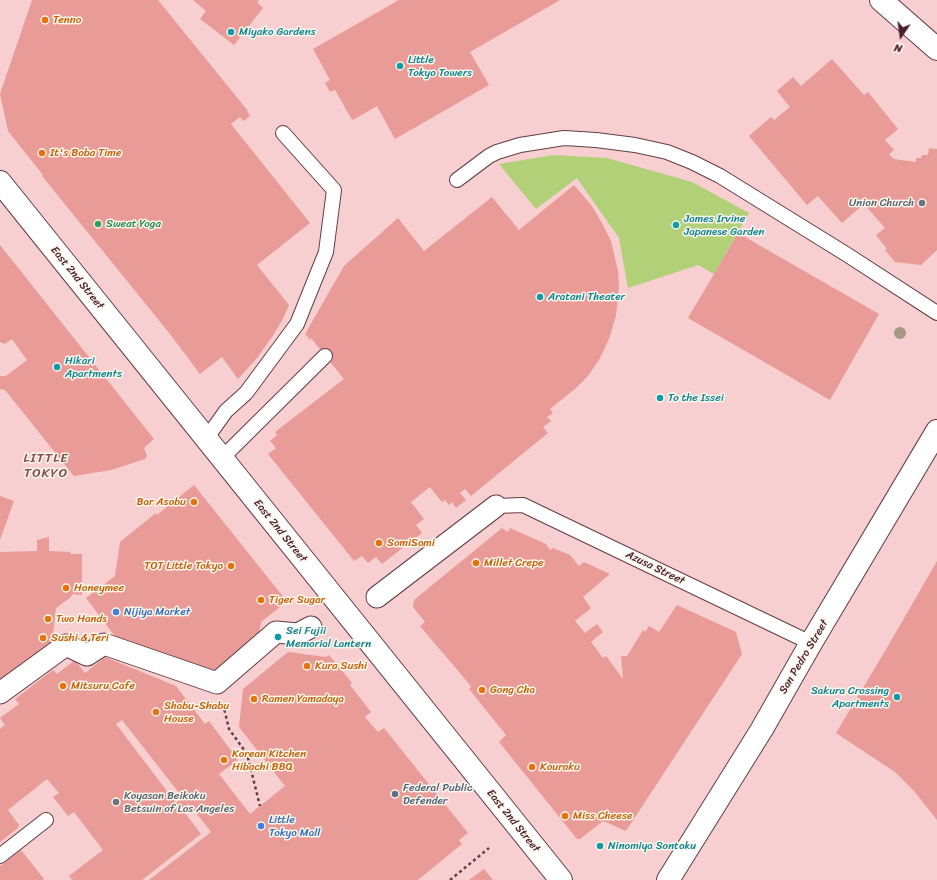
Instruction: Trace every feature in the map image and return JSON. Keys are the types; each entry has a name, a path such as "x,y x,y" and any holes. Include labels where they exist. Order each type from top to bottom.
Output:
{"street":[{"path":"881,0 937,49"},
{"name":"East 2nd Street","path":"0,182 561,880"},
{"name":"San Pedro Street","path":"668,880 762,729 811,643 937,431"},
{"path":"377,597 496,506"},
{"path":"0,693 66,645 87,655 104,644 218,682 276,632 298,634 312,627"}],"lane":[{"path":"206,439 226,412 246,393 297,324 326,252 334,190 283,133"},
{"path":"457,180 489,156 497,152 520,145 564,138 635,145 667,152 692,162 720,176 846,254 937,313"},
{"path":"222,458 325,356"},
{"name":"Azusa Street","path":"496,506 523,505 811,643"},
{"path":"0,856 46,820"}],"path":[{"path":"218,682 228,729 247,754 260,806"},
{"path":"450,880 489,848"}],"shaded area":[{"path":"0,0 937,0 937,880 0,880"}],"green space":[{"name":"James Irvine Japanese Garden","path":"553,155 607,158 692,182 749,213 714,274 698,265 628,288 619,238 577,178 536,209 499,164"}],"building":[{"path":"32,0 158,0 248,111 250,116 243,121 240,117 231,124 310,223 257,265 289,305 283,319 272,337 257,358 238,379 222,357 200,374 170,334 42,176 43,175 8,131 0,94"},
{"name":"Miyako Gardens","path":"193,0 259,0 257,2 263,8 234,45 200,19 206,11"},
{"name":"Little Tokyo Towers","path":"399,0 560,0 470,52 489,85 395,139 377,106 353,120 351,118 335,90 330,92 325,83 330,80 313,49"},
{"path":"832,59 864,95 868,92 898,129 885,140 894,150 889,154 894,159 916,162 916,158 921,158 922,155 928,155 929,148 937,149 937,250 921,265 895,262 885,250 887,249 876,235 885,228 864,204 842,223 818,196 807,205 749,136 771,117 774,120 790,107 777,91 793,77 801,86"},
{"path":"574,185 592,206 603,225 611,241 618,271 619,287 616,316 609,339 599,360 588,376 576,388 550,409 553,413 547,417 551,421 543,427 548,433 471,496 465,489 460,493 466,500 456,508 452,502 449,505 445,500 442,502 430,487 411,502 424,519 416,525 422,533 382,564 376,557 368,563 362,556 354,561 268,454 276,448 270,441 277,435 275,432 344,379 311,338 310,340 305,334 344,266 398,218 424,251 492,197 519,230"},
{"path":"738,233 879,314 830,400 688,318"},
{"name":"Hikari Apartments","path":"0,245 154,439 144,448 147,456 145,459 111,470 74,476 5,390 0,389 0,376 6,376 27,360 12,339 5,344 0,342"},
{"path":"194,485 285,599 283,601 285,603 261,622 258,641 217,674 125,639 120,643 86,598 115,576 120,542 156,513 157,515 169,505 168,503 178,496 179,497"},
{"path":"0,496 14,501 0,540"},
{"path":"502,528 508,532 510,528 546,544 550,550 553,548 570,555 579,566 584,562 610,574 583,597 591,608 575,621 585,633 597,624 603,632 591,642 603,658 606,656 623,679 621,656 627,656 643,630 645,632 649,626 659,632 677,605 736,632 742,654 626,831 603,821 580,839 577,839 499,742 506,735 469,689 471,687 470,685 420,626 425,622 413,607 414,600"},
{"path":"49,537 49,551 82,554 82,595 72,594 71,597 56,608 52,642 0,682 0,552 37,551 37,540"},
{"name":"Sakura Crossing Apartments","path":"937,561 937,820 914,791 895,772 836,733"},
{"path":"288,652 326,657 329,655 352,683 350,685 371,712 365,717 378,732 384,728 468,833 459,840 462,844 418,880 149,880 211,832 189,804 182,809 201,834 142,880 72,880 69,876 103,850 74,812 68,816 53,797 59,793 47,779 8,810 19,825 18,828 0,842 0,729 5,725 0,718 19,704 15,699 53,670 57,674 75,660 85,673 105,657 176,686 205,724 209,721 238,760 219,774 250,814 285,786 239,727 243,689","holes":["122,720 183,798 176,803 116,724"]},
{"path":"21,850 44,879 43,880 0,880 0,866"},
{"path":"484,869 493,880 469,880"}],"place":[{"name":"Tenno","path":"45,20"},
{"name":"Miyako Gardens","path":"231,32"},
{"name":"Little Tokyo Towers","path":"400,66"},
{"name":"It's Boba Time","path":"42,153"},
{"name":"Union Church","path":"922,203"},
{"name":"Sweat Yoga","path":"98,224"},
{"name":"James Irvine Japanese Garden","path":"676,225"},
{"name":"Aratani Theater","path":"540,297"},
{"name":"Hikari Apartments","path":"57,367"},
{"name":"To the Issei","path":"660,398"},
{"name":"Bar Asobu","path":"194,502"},
{"name":"SomiSomi","path":"379,543"},
{"name":"Millet Crepe","path":"476,563"},
{"name":"TOT Little Tokyo","path":"231,566"},
{"name":"Honeymee","path":"66,588"},
{"name":"Tiger Sugar","path":"261,600"},
{"name":"Nijiya Market","path":"116,612"},
{"name":"Two Hands","path":"48,619"},
{"name":"Sei Fujii Memorial Lantern","path":"278,637"},
{"name":"Sushi & Teri","path":"43,638"},
{"name":"Kura Sushi","path":"307,666"},
{"name":"Mitsuru Cafe","path":"63,686"},
{"name":"Gong Cha","path":"482,690"},
{"name":"Sakura Crossing Apartments","path":"897,697"},
{"name":"Ramen Yamadaya","path":"254,699"},
{"name":"Shabu-Shabu House","path":"156,712"},
{"name":"Korean Kitchen Hibachi BBQ","path":"224,760"},
{"name":"Kouraku","path":"532,767"},
{"name":"Federal Public Defender","path":"395,794"},
{"name":"Koyasan Beikoku Betsuin of Los Angeles","path":"116,802"},
{"name":"Miss Cheese","path":"565,816"},
{"name":"Little Tokyo Mall","path":"261,826"},
{"name":"Ninomiya Sontoku","path":"600,846"}],"district":[{"name":"LITTLE TOKYO","path":"46,466"}]}
